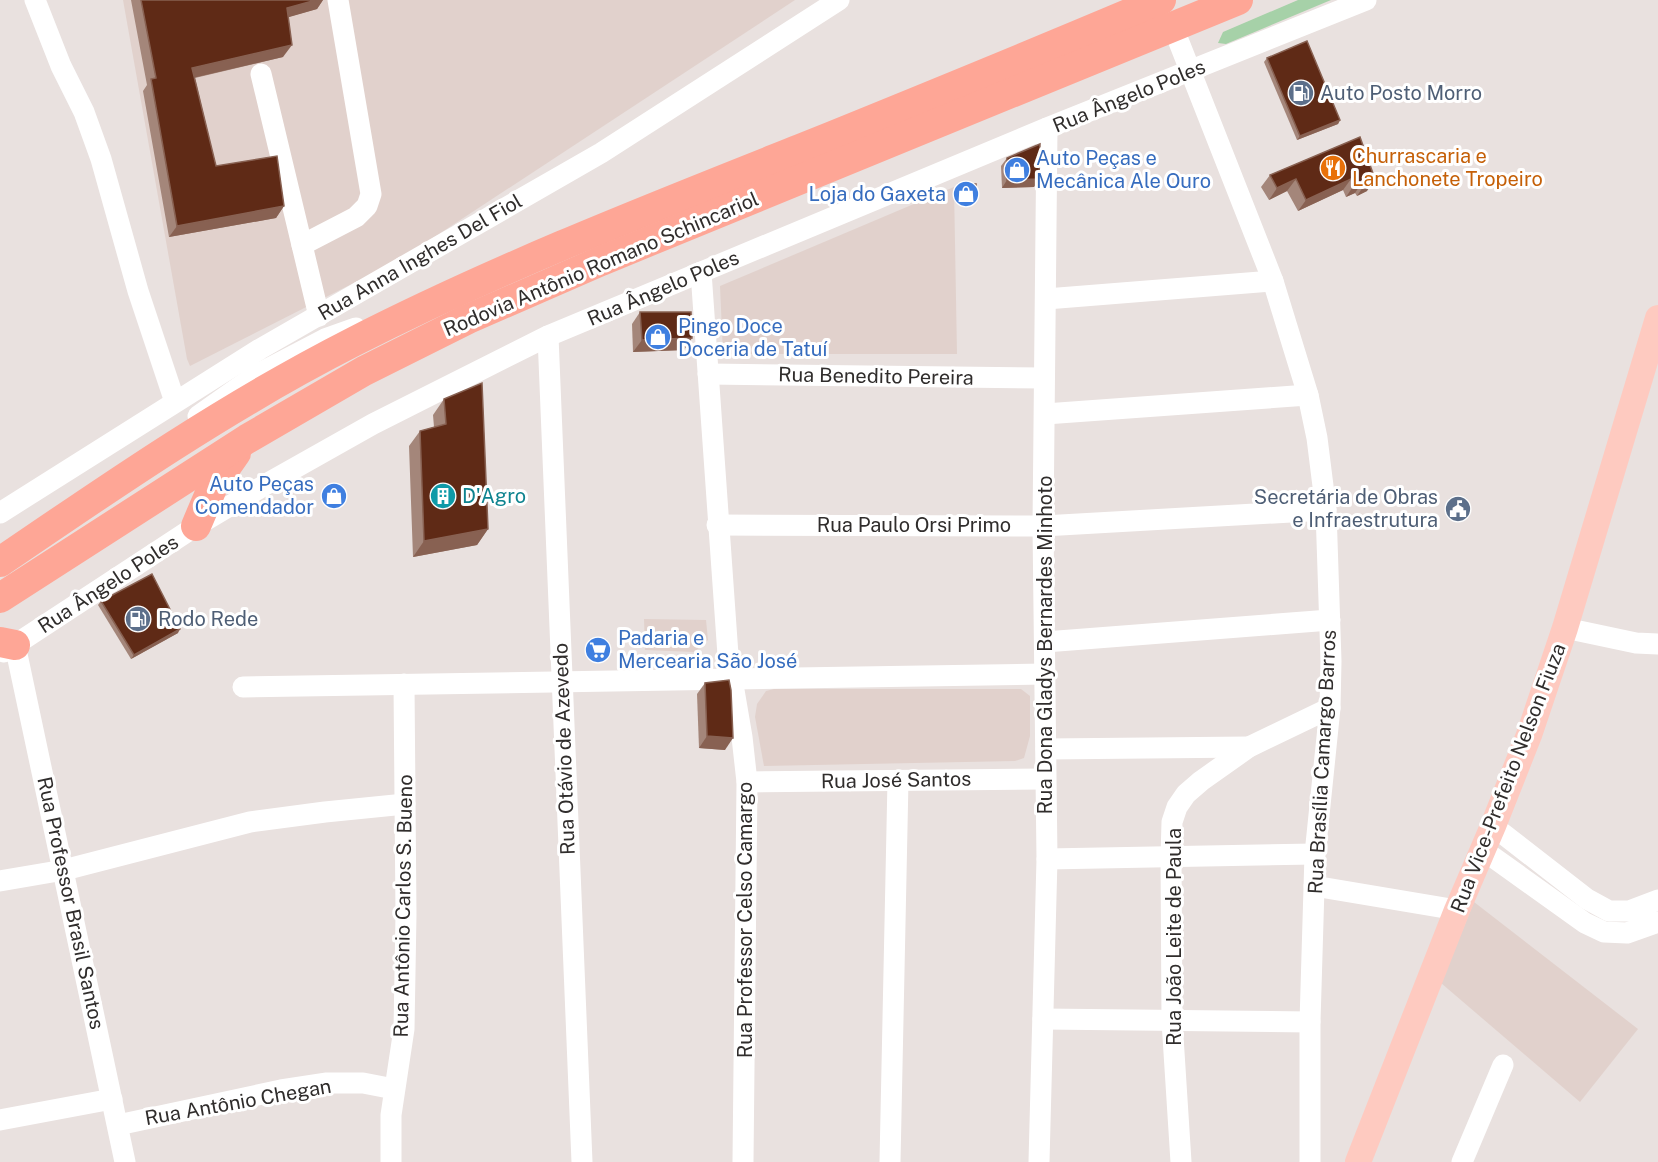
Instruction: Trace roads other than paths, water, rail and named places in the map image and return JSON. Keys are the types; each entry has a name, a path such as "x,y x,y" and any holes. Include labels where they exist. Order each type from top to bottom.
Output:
{"highway":[{"path":"1092,29 1111,0"},
{"name":"Rodovia Antônio Romano Schincariol","path":"0,562 151,459 290,376 350,343 452,293 586,234 951,88 1161,0"},
{"name":"Rodovia Antônio Romano Schincariol","path":"0,598 247,439 373,366 468,319 534,289 1238,0"},
{"path":"196,526 213,486 247,439"}],"main road":[{"name":"Rua Vice-Prefeito Nelson Fiuza","path":"1358,1162 1529,735 1565,628 1658,318"}],"street":[{"path":"35,0 61,66 84,112 101,159 138,291 175,402"},
{"path":"302,245 357,217 367,206 371,194 338,0"},
{"name":"Rua Anna Inghes Del Fiol","path":"0,513 260,349 601,153 839,0"},
{"name":"Rua Ângelo Poles","path":"5,647 196,526 373,424 549,336 1047,128 1366,0"},
{"name":"Rua Brasília Camargo Barros","path":"1173,27 1273,281 1308,395 1317,438 1326,510 1330,708 1315,854 1310,1022 1310,1162"},
{"path":"261,74 319,315"},
{"name":"Rua Dona Gladys Bernardes Minhoto","path":"1039,1162 1047,859 1043,526 1047,128"},
{"name":"Rua Professor Celso Camargo","path":"701,272 717,525 731,679 742,736 747,782 744,1162"},
{"path":"1046,299 1273,281"},
{"name":"Rua Otávio de Azevedo","path":"549,336 561,682 582,1162"},
{"name":"Rua Benedito Pereira","path":"708,374 1044,378"},
{"path":"1045,414 1308,395"},
{"name":"Rua Paulo Orsi Primo","path":"717,525 1043,526 1326,510"},
{"path":"1045,642 1330,620"},
{"path":"1565,628 1636,643 1658,644"},
{"name":"Rua Professor Brasil Santos","path":"5,647 64,870 125,1162"},
{"path":"243,687 1045,674"},
{"name":"Rua Antônio Carlos S. Bueno","path":"390,1162 391,1115 404,1029 406,914 404,684"},
{"name":"Rua João Leite de Paula","path":"1181,1162 1172,1021 1172,822 1177,807 1186,794 1249,747 1330,708"},
{"name":"Rua João Leite de Paula","path":"1046,749 1249,747"},
{"name":"Rua José Santos","path":"747,782 1045,779"},
{"path":"890,1162 898,780"},
{"path":"0,881 64,870 250,822 405,804"},
{"path":"1493,826 1587,899 1609,911 1629,911 1658,900"},
{"path":"1483,850 1585,923 1604,932 1627,933 1658,922"},
{"path":"1047,859 1315,854"},
{"path":"1314,886 1457,910"},
{"path":"1043,1019 1310,1022"},
{"path":"1462,1162 1503,1065"},
{"name":"Rua Antônio Chegan","path":"118,1125 281,1090 327,1083 363,1083 394,1089"},
{"path":"0,1120 112,1099"}],"place":[{"name":"Auto Posto Morro","path":"1301,93"},
{"name":"Churrascaria e Lanchonete Tropeiro","path":"1333,168"},
{"name":"Auto Peças e Mecânica Ale Ouro","path":"1017,170"},
{"name":"Loja do Gaxeta","path":"966,194"},
{"name":"Pingo Doce Doceria de Tatuí","path":"658,337"},
{"name":"Auto Peças Comendador","path":"334,496"},
{"name":"D'Agro","path":"443,496"},
{"name":"Secretária de Obras e Infraestrutura","path":"1458,509"},
{"name":"Rodo Rede","path":"138,619"},
{"name":"Padaria e Mercearia São José","path":"598,650"}]}
